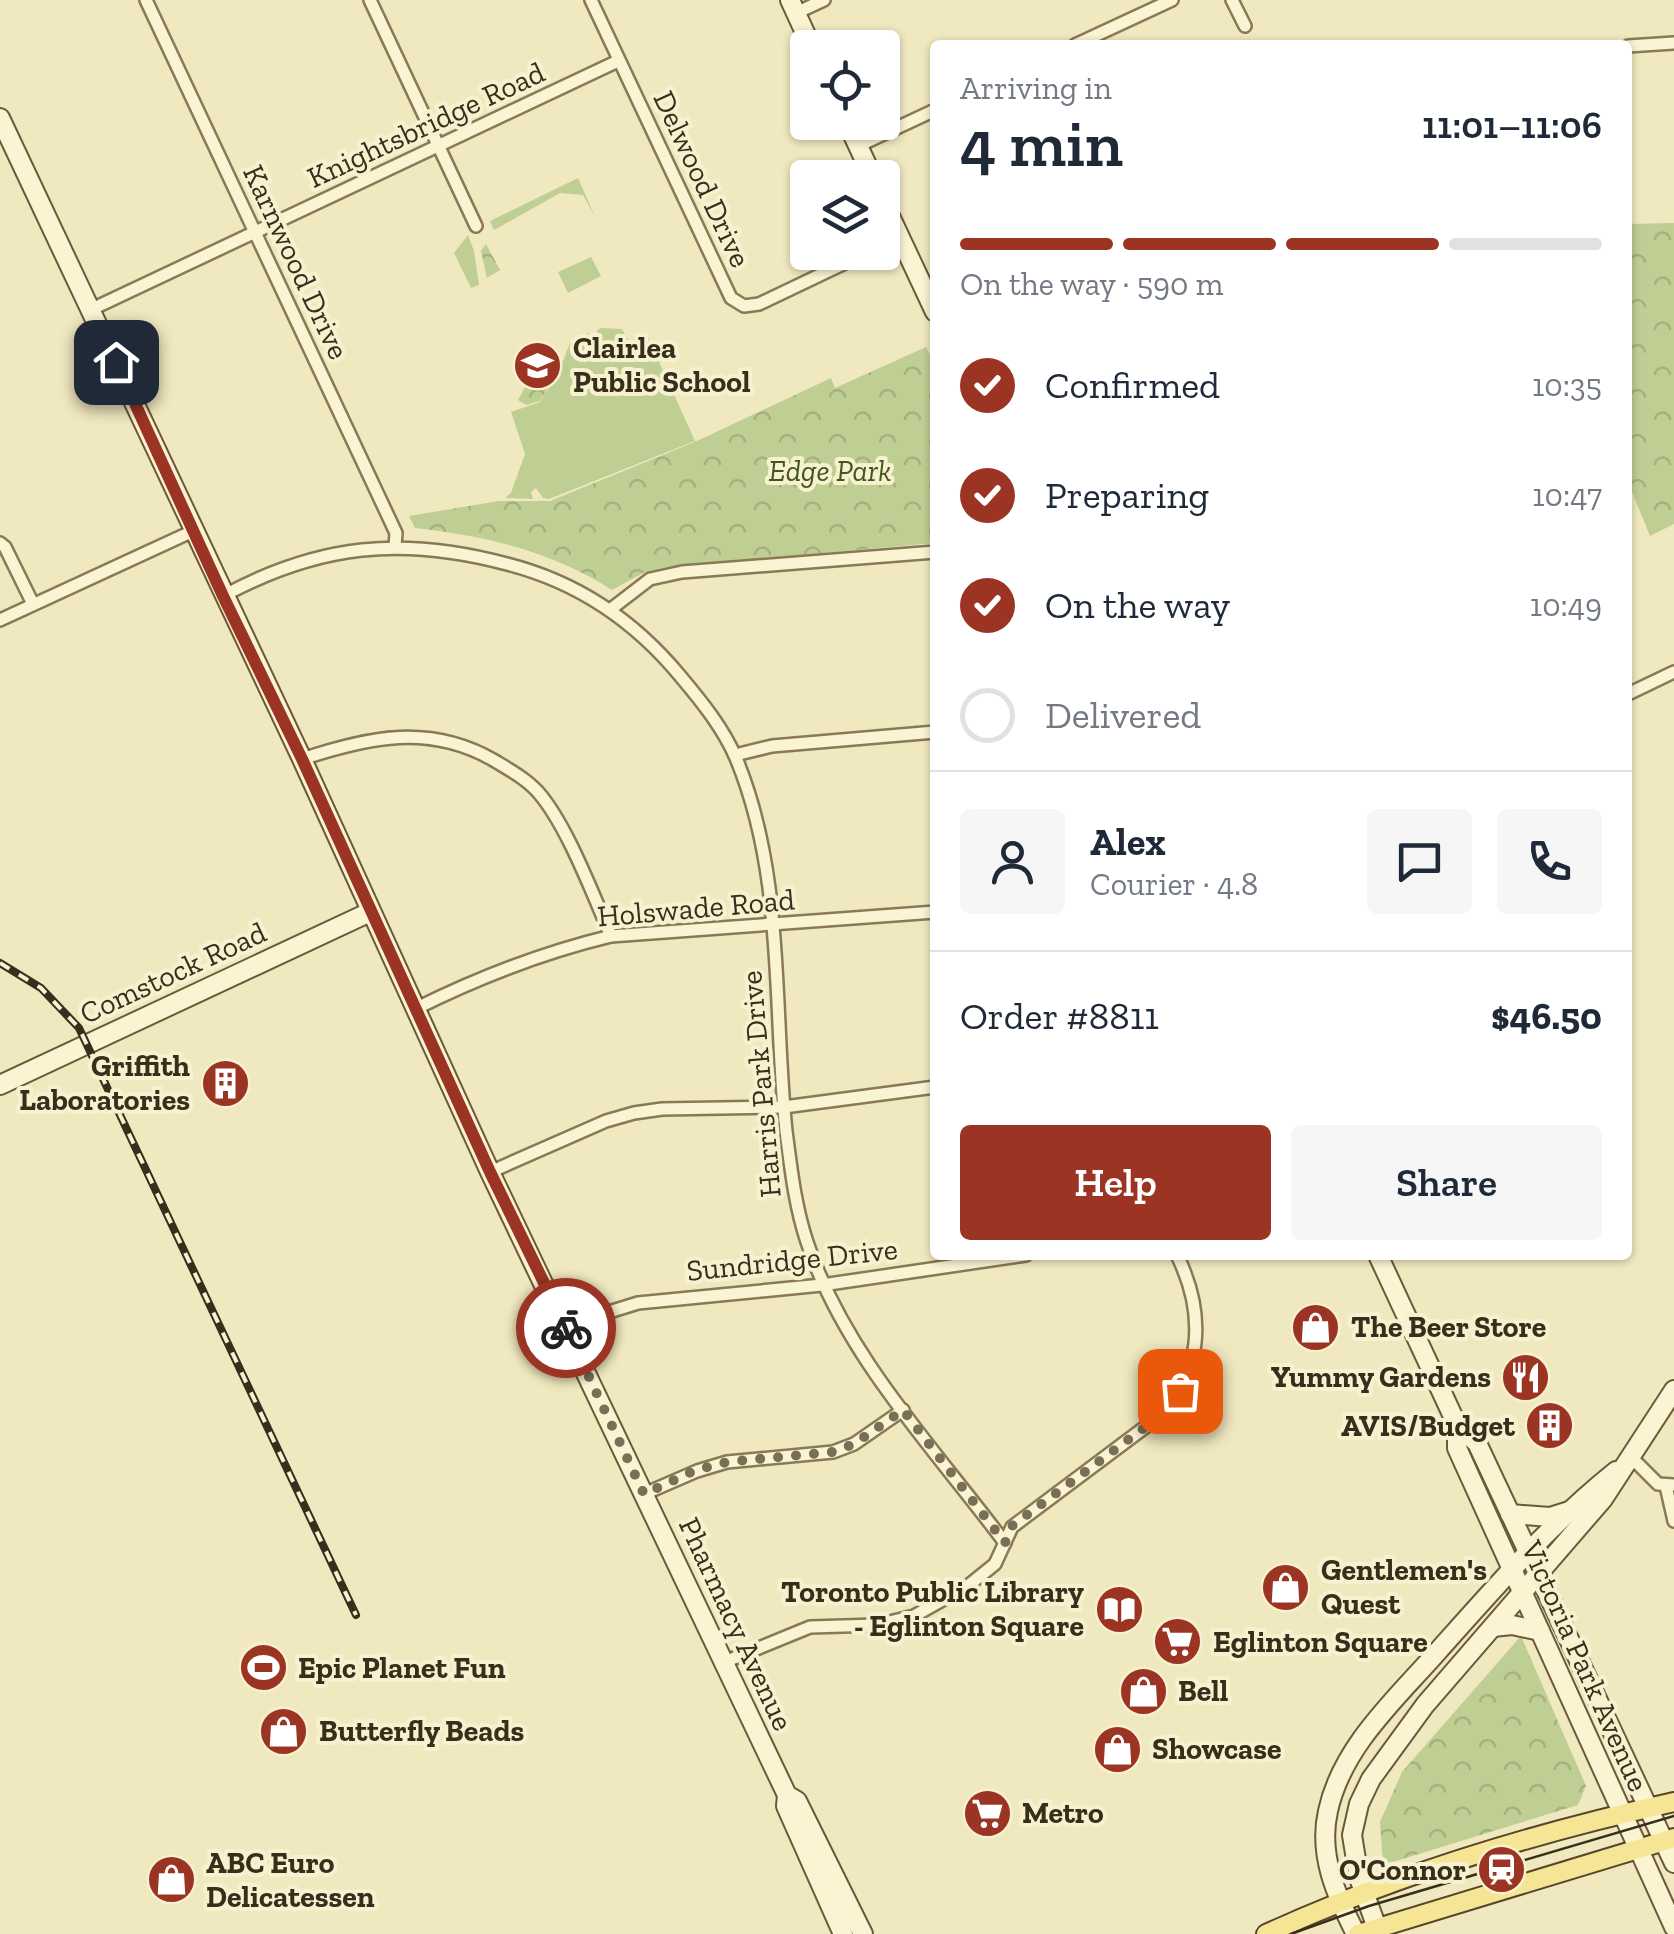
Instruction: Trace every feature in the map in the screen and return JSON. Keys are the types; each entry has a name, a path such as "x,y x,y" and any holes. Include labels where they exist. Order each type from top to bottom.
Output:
{"main road":[{"path":"793,6 804,30"},
{"name":"Pharmacy Avenue","path":"1,121 722,1663 863,1934"},
{"path":"856,140 865,160"},
{"path":"900,253 930,289"},
{"name":"Comstock Road","path":"0,1085 370,912"},
{"name":"Victoria Park Avenue","path":"1380,1260 1456,1425 1456,1448 1674,1926"},
{"path":"1377,1928 1364,1891 1352,1834 1364,1792 1425,1705 1603,1500 1674,1390"},
{"name":"Victoria Park Avenue","path":"1456,1425 1477,1443 1647,1808 1669,1839 1674,1863"},
{"path":"1632,1458 1595,1487 1527,1552 1383,1712 1355,1749 1339,1777 1328,1811 1328,1865 1339,1901 1357,1934 1669,1839"},
{"path":"1510,1514 1550,1517 1574,1509"},
{"path":"1482,1602 1494,1573 1496,1534"},
{"path":"1492,1627 1512,1625 1540,1631"},
{"name":"Pharmacy Avenue","path":"787,1794 786,1806 844,1934"},
{"path":"1266,1934 1364,1891 1621,1814 1674,1802"}],"street":[{"name":"Karnwood Drive","path":"146,0 396,533 395,546"},
{"path":"370,0 476,226"},
{"name":"Delwood Drive","path":"591,0 728,291 737,302 744,306 758,304 830,270"},
{"path":"793,6 824,0"},
{"path":"1086,40 1172,0"},
{"path":"1232,0 1245,26"},
{"path":"1632,46 1674,44"},
{"name":"Knightsbridge Road","path":"92,309 618,61"},
{"path":"858,146 930,112"},
{"path":"0,620 193,531"},
{"path":"0,544 5,546 33,604"},
{"name":"Harris Park Drive","path":"223,596 313,558 395,546 458,551 569,584 611,609 670,663 708,710 735,755 760,828 771,889 784,1108 797,1208 822,1285 833,1309 903,1410 1005,1543"},
{"path":"611,609 650,579 682,572 930,552"},
{"path":"1632,692 1674,672"},
{"path":"735,755 772,746 930,732"},
{"path":"302,759 374,739 424,736 476,750 518,774 555,817 611,936"},
{"name":"Holswade Road","path":"415,1009 500,968 558,948 611,936 930,912"},
{"path":"490,1172 606,1120 634,1113 662,1109 784,1108 930,1088"},
{"name":"Sundridge Drive","path":"568,1332 638,1303 822,1285 992,1260"},
{"path":"722,1663 810,1628 877,1625 914,1616 969,1585 995,1564 1012,1526 1167,1410 1180,1391 1198,1334 1197,1310 1180,1260"},
{"path":"644,1494 696,1470 727,1462 833,1452 854,1444 903,1410"},
{"path":"1632,1458 1650,1478 1670,1486 1674,1521"}],"green space":[{"path":"578,178 595,217 583,195 560,193 494,230 490,221"},
{"path":"1674,223 1674,524 1650,536 1632,492 1632,224"},
{"path":"468,235 479,285 471,288 454,253"},
{"path":"486,244 500,270 487,278 481,251"},
{"path":"591,257 601,276 568,293 558,272"},
{"path":"622,329 629,341 647,335 695,441 549,499 543,498 536,488 531,492 533,499 505,498 511,493 525,454 511,412 540,402 558,374 570,343 589,333 594,343 600,340 597,330"},
{"name":"Edge Park","path":"926,347 930,355 930,543 666,567 645,572 612,590 565,565 517,547 415,528 409,516 499,501 550,501 697,441 831,378 835,388"},
{"path":"529,380 542,380 549,387 540,401 526,405 518,400"},
{"path":"1521,1636 1586,1786 1578,1805 1383,1865 1380,1822 1402,1772"}],"tram line":[{"path":"1291,1934 1369,1906 1674,1816"}],"railway":[{"path":"0,963 41,988 79,1028 356,1615"}],"way so far":[{"path":"566,1328 644,1494 696,1470 727,1462 833,1452 854,1444 903,1410 1005,1543 1012,1526 1167,1410 1180,1391"}],"place":[{"name":"Clairlea Public School","path":"538,365"},
{"name":"Griffith Laboratories","path":"225,1083"},
{"name":"The Beer Store","path":"1316,1327"},
{"name":"Yummy Gardens","path":"1526,1377"},
{"name":"AVIS/Budget","path":"1550,1426"},
{"name":"Gentlemen's Quest","path":"1286,1587"},
{"name":"Toronto Public Library - Eglinton Square","path":"1119,1609"},
{"name":"Eglinton Square","path":"1178,1642"},
{"name":"Epic Planet Fun","path":"263,1668"},
{"name":"Bell","path":"1143,1691"},
{"name":"Butterfly Beads","path":"284,1731"},
{"name":"Showcase","path":"1117,1749"},
{"name":"Metro","path":"987,1813"},
{"name":"O'Connor","path":"1501,1870"},
{"name":"ABC Euro Delicatessen","path":"171,1880"}],"route":[{"path":"116,362 490,1172 566,1328"}]}
